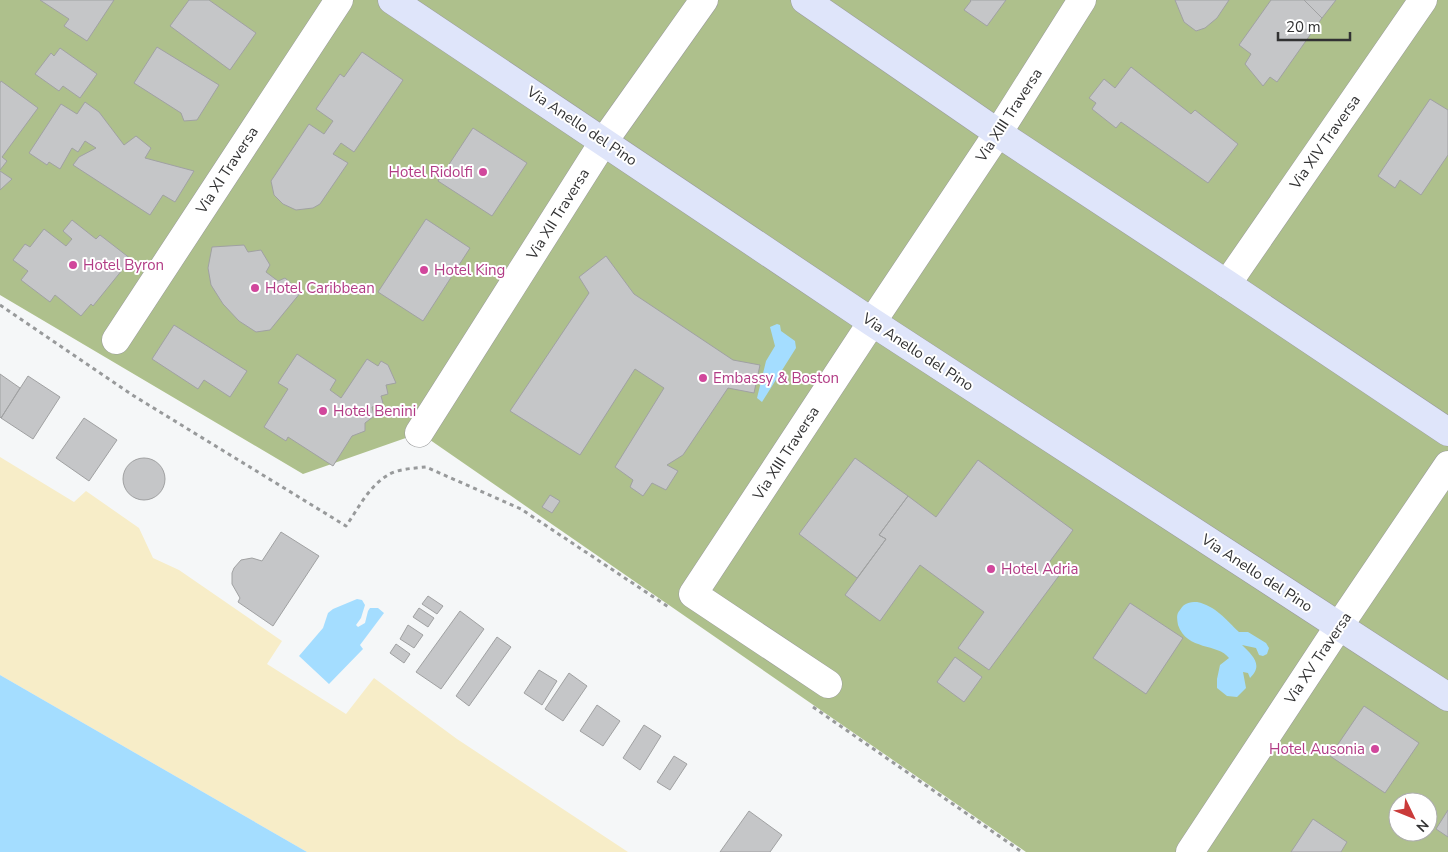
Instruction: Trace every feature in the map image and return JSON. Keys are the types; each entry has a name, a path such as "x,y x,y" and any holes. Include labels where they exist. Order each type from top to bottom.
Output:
{"street":[{"name":"Via XI Traversa","path":"116,340 339,0"},
{"name":"Via Anello del Pino","path":"392,0 872,322 1448,697"},
{"name":"Via XII Traversa","path":"419,433 604,141 704,0"},
{"path":"805,0 998,133 1448,432"},
{"name":"Via XIII Traversa","path":"828,684 693,594 998,133 1082,0"},
{"name":"Via XIV Traversa","path":"1227,284 1423,0"},
{"name":"Via XV Traversa","path":"1190,852 1448,465"}],"path":[{"path":"0,305 134,396 346,526 372,487 389,474 426,467 521,508 672,609"},
{"path":"806,703 1022,852"}],"green space":[{"path":"0,0 1448,0 1448,852 1026,852 420,433 303,474 0,295"}],"sand":[{"path":"0,457 74,502 86,491 139,528 153,558 179,570 282,641 267,664 346,714 374,678 457,739 628,852 307,852 0,675"}],"water":[{"path":"777,324 780,325 781,331 795,341 796,348 762,402 757,398 766,361 775,346 770,327"},
{"path":"357,599 362,600 365,605 361,618 356,625 358,627 365,623 370,608 378,608 384,613 360,645 363,649 329,684 299,656 323,628 328,613"},
{"path":"1197,602 1215,610 1239,632 1248,632 1266,643 1269,648 1267,654 1263,656 1259,655 1256,648 1242,645 1255,660 1256,669 1250,678 1248,673 1243,672 1246,688 1237,697 1227,696 1217,688 1220,665 1229,658 1218,650 1188,639 1178,625 1177,615 1183,606 1187,603"},
{"path":"0,675 307,852 0,852"}],"building":[{"path":"40,0 114,0 87,41 64,26 69,19"},
{"path":"189,0 209,0 256,33 230,70 170,26"},
{"path":"970,0 1006,0 987,26 964,10"},
{"path":"1175,0 1229,0 1217,18 1205,28 1196,31 1184,22"},
{"path":"1271,0 1304,0 1322,18 1277,82 1270,77 1263,86 1245,64 1251,54 1239,45"},
{"path":"1304,0 1336,0 1322,18"},
{"path":"157,47 219,85 197,120 184,121 181,113 134,83"},
{"path":"60,48 97,74 80,98 63,86 59,91 35,74 51,53 54,56"},
{"path":"362,52 403,80 354,152 341,143 333,154 348,163 320,204 313,208 296,210 283,204 274,195 271,181 309,124 324,134 333,121 316,109 340,74 344,77"},
{"path":"1131,67 1191,114 1195,110 1238,144 1208,183 1121,122 1116,128 1092,109 1096,103 1089,98 1104,79 1115,88"},
{"path":"1,81 38,108 2,157 7,161 0,170 0,83"},
{"path":"1430,99 1448,110 1448,155 1421,195 1400,180 1395,188 1378,176"},
{"path":"85,102 99,112 124,145 136,136 151,148 145,158 194,171 175,202 163,195 150,215 73,165 79,157 96,148 85,141 78,152 72,148 60,169 49,162 47,165 29,153 61,104 77,114"},
{"name":"Hotel Ridolfi","path":"473,128 527,163 492,216 438,181"},
{"path":"0,171 12,179 0,190"},
{"name":"Hotel King","path":"426,219 470,248 423,321 378,292"},
{"name":"Hotel Byron","path":"72,220 96,239 100,235 131,259 93,306 91,304 81,316 55,295 50,302 21,280 28,271 13,260 25,244 30,247 44,229 66,246 72,239 63,231"},
{"name":"Hotel Caribbean","path":"244,245 248,252 261,250 270,265 266,272 278,281 285,278 301,292 270,330 256,332 239,321 223,304 211,285 208,268 212,247"},
{"name":"Embassy & Boston","path":"606,256 634,294 733,360 760,365 754,393 728,388 683,455 667,465 678,471 666,490 652,483 643,496 630,487 633,480 615,467 664,388 635,369 580,455 510,411 589,293 579,277"},
{"path":"174,325 247,371 230,397 204,380 198,389 152,359"},
{"name":"Hotel Benini","path":"297,354 336,380 330,390 341,398 367,359 378,366 381,361 388,365 396,383 386,385 388,394 381,396 383,403 372,407 374,416 365,423 365,431 352,436 333,466 288,437 286,441 264,427 288,389 278,383"},
{"path":"0,374 20,388 1,418 0,417"},
{"path":"28,376 60,397 33,439 1,418"},
{"path":"84,418 117,440 89,481 56,458"},
{"path":"148,458 156,461 162,467 165,479 162,491 156,497 140,500 132,497 126,491 123,475 126,467 132,461"},
{"path":"855,458 908,496 879,535 886,539 857,578 799,534"},
{"name":"Hotel Adria","path":"978,460 1073,530 1048,564 1061,573 989,670 958,648 984,612 920,565 880,621 845,595 886,539 879,535 908,496 936,517"},
{"path":"550,495 560,501 552,513 542,507"},
{"path":"281,532 319,556 273,626 238,602 240,598 232,584 232,573 241,560 252,558 262,561"},
{"path":"428,596 443,606 437,614 422,604"},
{"path":"1130,603 1183,638 1146,694 1093,658"},
{"path":"419,608 434,618 428,627 413,617"},
{"path":"460,611 484,629 441,689 416,672"},
{"path":"408,625 423,635 414,648 400,639"},
{"path":"497,637 511,647 469,706 456,696"},
{"path":"396,644 410,654 404,663 390,653"},
{"path":"955,657 982,677 964,702 937,682"},
{"path":"539,670 557,681 542,705 524,693"},
{"path":"569,673 587,686 563,721 545,709"},
{"path":"597,705 620,721 603,746 580,731"},
{"name":"Hotel Ausonia","path":"1364,706 1419,743 1385,793 1330,756"},
{"path":"644,725 661,736 640,770 623,758"},
{"path":"674,756 687,764 670,790 657,782"},
{"path":"1448,810 1448,837 1438,830 1438,826"},
{"path":"749,811 782,835 770,852 720,852"},
{"path":"1313,819 1347,842 1341,852 1291,852"}],"place":[{"name":"Hotel Ridolfi","path":"483,172"},
{"name":"Hotel Byron","path":"73,265"},
{"name":"Hotel King","path":"424,270"},
{"name":"Hotel Caribbean","path":"255,288"},
{"name":"Embassy & Boston","path":"703,378"},
{"name":"Hotel Benini","path":"323,411"},
{"name":"Hotel Adria","path":"991,569"},
{"name":"Hotel Ausonia","path":"1375,749"}]}
